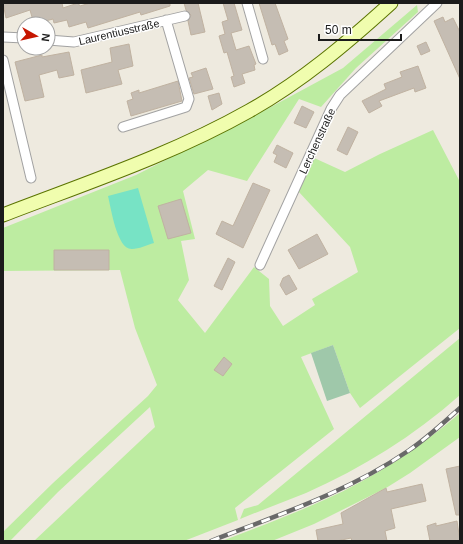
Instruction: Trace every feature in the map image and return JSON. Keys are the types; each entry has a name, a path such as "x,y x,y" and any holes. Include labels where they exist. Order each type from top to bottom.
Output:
{"main road":[{"path":"3,214 128,167 188,142 250,110 346,45 391,3"}],"street":[{"path":"246,3 262,59"},
{"name":"Lerchenstraße","path":"260,265 331,109 340,96 437,3"},
{"name":"Laurentiusstraße","path":"56,41 74,42 185,16"},
{"name":"Laurentiusstraße","path":"123,127 186,107 189,99 166,20"},
{"path":"3,37 16,38"},
{"path":"3,60 31,178"}],"green space":[{"path":"417,5 418,12 356,68 321,107 299,99 247,181 208,170 183,191 195,239 181,241 189,280 178,300 205,333 254,267 269,279 270,306 283,326 315,305 312,299 358,272 350,247 298,191 312,157 345,172 433,130 460,182 460,328 360,408 350,393 333,345 301,357 334,429 235,508 238,520 184,541 34,541 155,427 150,407 58,492 10,541 3,541 3,532 53,483 148,396 157,385 135,328 120,270 3,271 3,228 136,175 269,108 343,68"},
{"path":"138,188 154,243 132,249 127,248 122,243 113,218 108,196"},
{"path":"460,338 460,395 442,410 387,450 347,473 306,493 240,519 244,509 258,505"},
{"path":"333,345 350,393 327,401 311,353"},
{"path":"460,413 460,437 410,473 386,488 314,524 272,541 222,541 299,511 361,482 412,450"}],"building":[{"path":"3,3 62,3 63,8 78,3 80,6 90,3 170,3 170,6 141,15 140,12 88,28 86,22 69,27 67,20 56,23 56,16 32,16 30,10 6,18"},
{"path":"184,3 198,3 205,32 191,35 188,21 191,15 186,10"},
{"path":"223,3 234,3 242,30 231,33 236,50 249,46 256,64 254,65 255,70 242,74 245,83 234,87 231,77 234,76 227,52 224,53 219,36 225,34 222,22 228,20"},
{"path":"259,3 275,3 288,39 284,41 288,51 279,55 275,44 272,45"},
{"path":"443,17 445,22 453,18 460,32 460,79 434,21"},
{"path":"426,42 430,51 421,55 417,46"},
{"path":"129,44 133,66 118,70 122,84 86,93 81,70 112,62 110,48"},
{"path":"69,52 74,75 59,78 57,70 39,75 44,97 25,101 15,62 38,56 56,56 56,54"},
{"path":"418,66 426,88 415,92 414,88 379,101 382,106 369,113 362,101 386,89 384,84 402,77 400,72"},
{"path":"206,68 213,89 194,94 189,78 193,77 191,73"},
{"path":"178,81 182,101 131,116 127,101 133,99 131,93 139,90 139,93"},
{"path":"219,93 222,104 212,110 208,96"},
{"path":"302,106 314,112 306,128 294,123"},
{"path":"348,127 358,132 347,155 337,150"},
{"path":"277,145 293,153 286,168 274,162 277,155 273,153"},
{"path":"253,183 270,190 243,248 216,234 222,221 233,226"},
{"path":"181,199 191,233 168,239 158,206"},
{"path":"317,234 328,254 299,269 288,250"},
{"path":"54,250 109,250 109,270 54,270"},
{"path":"228,258 235,262 222,290 214,286"},
{"path":"289,275 297,289 286,295 280,285 283,278"},
{"path":"224,357 232,364 223,376 214,370"},
{"path":"460,466 460,515 456,515 446,469"},
{"path":"422,484 426,501 391,509 395,528 385,531 387,541 352,541 351,538 337,541 318,541 316,530 343,524 341,513 386,488 387,492"},
{"path":"457,521 460,541 430,541 427,526 436,523 436,526"}],"railway":[{"path":"211,541 312,502 361,479 385,466 415,446 460,408"}]}
